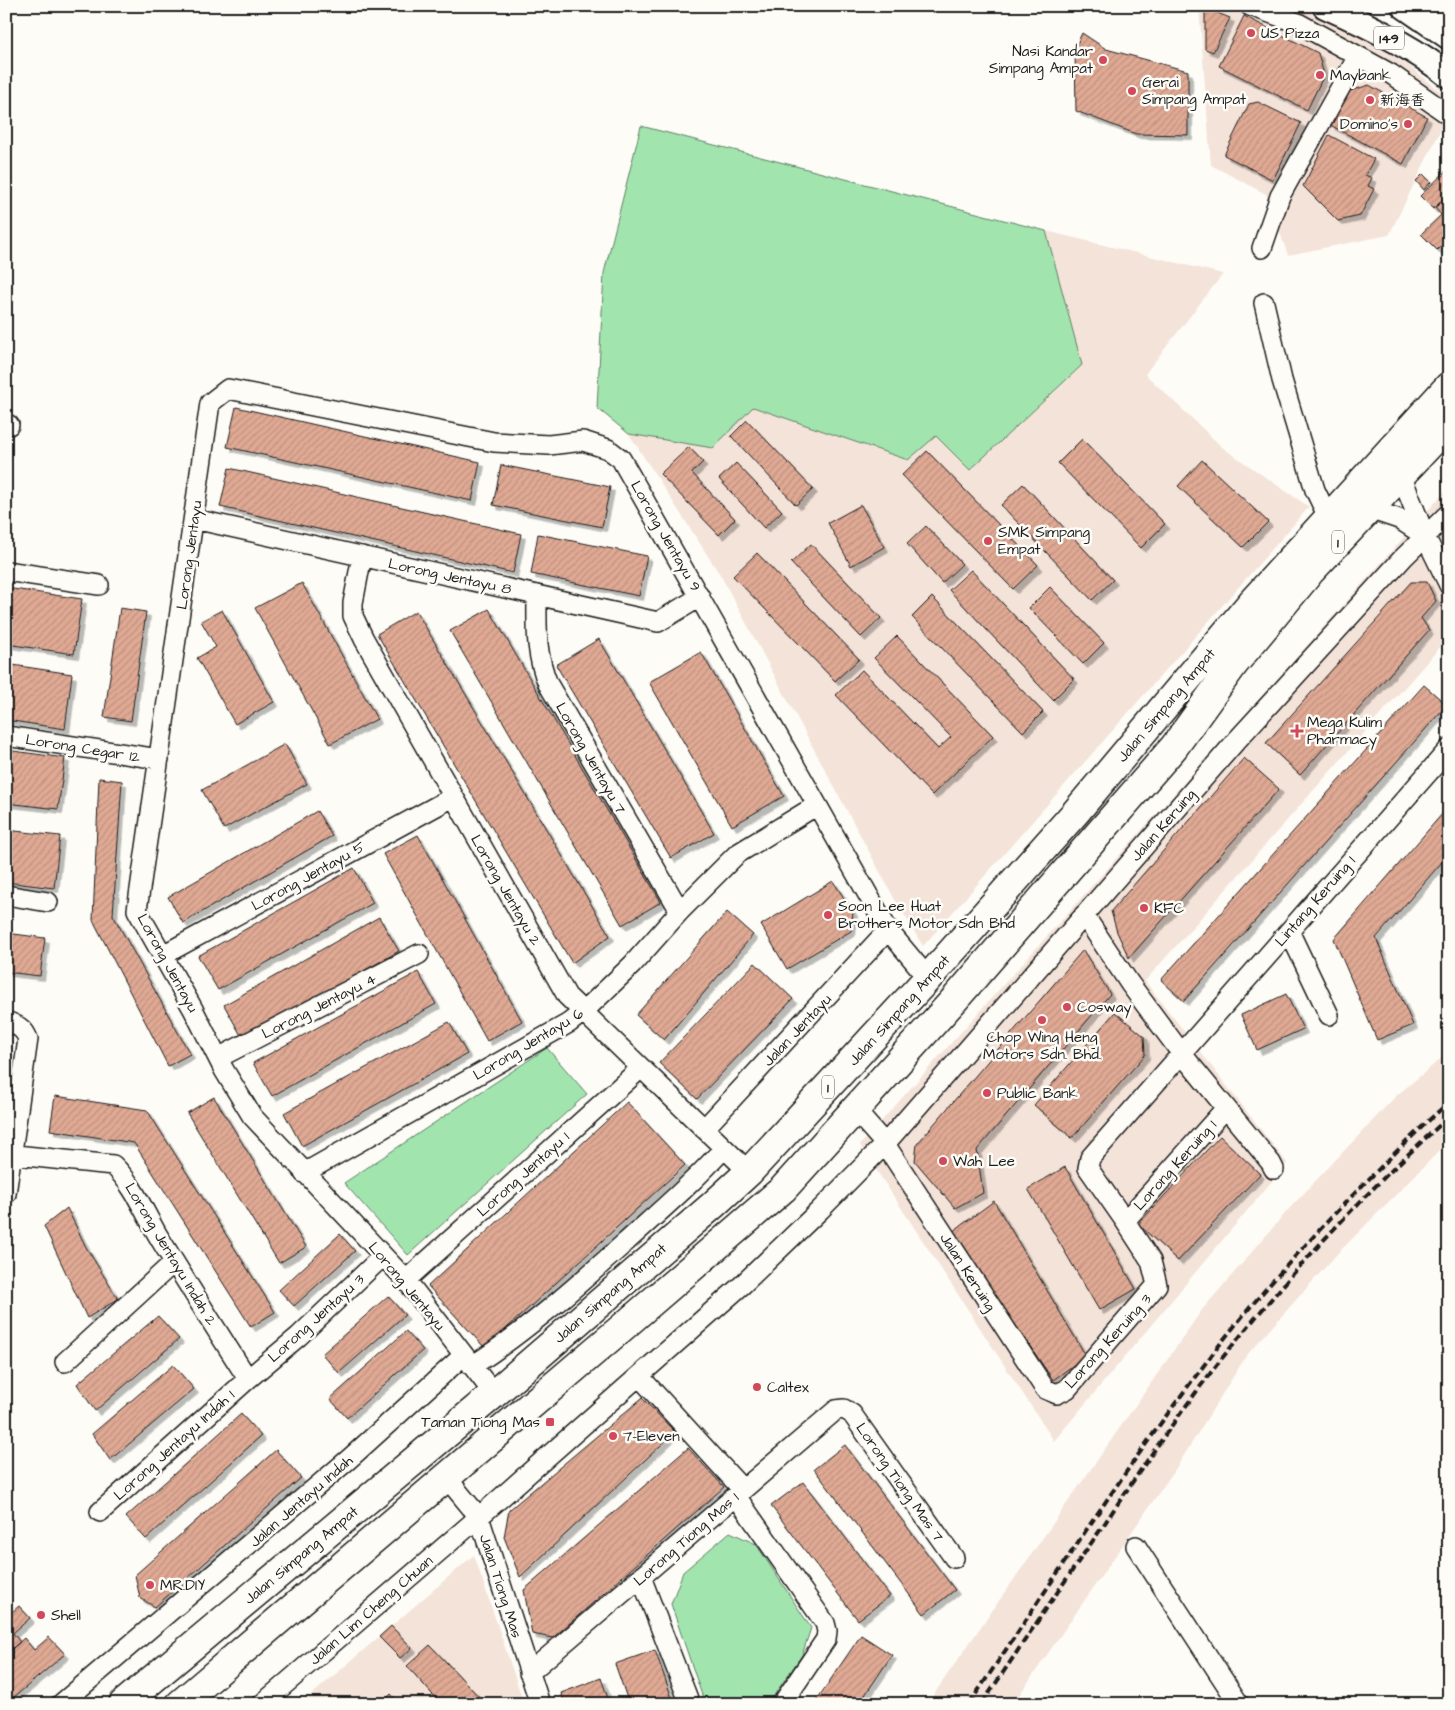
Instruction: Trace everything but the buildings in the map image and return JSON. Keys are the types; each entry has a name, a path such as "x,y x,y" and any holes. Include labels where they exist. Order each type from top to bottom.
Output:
{"highway":[{"name":"Jalan Simpang Ampat","path":"123,1704 494,1394 713,1206 749,1172 928,978 1075,813 1252,602 1449,386"},
{"name":"Jalan Simpang Ampat","path":"180,1704 783,1189 955,999 1174,747 1234,664 1278,608 1449,424"}],"main road":[{"name":"149","path":"1325,6 1365,24 1438,67 1449,76"},
{"name":"149","path":"1408,9 1449,37"}],"street":[{"path":"1250,6 1298,23 1358,56 1390,74 1449,116"},
{"path":"1408,9 1449,14"},
{"path":"1262,248 1280,196 1358,56"},
{"path":"1264,303 1282,380 1315,490 1328,517"},
{"name":"Lorong Jentayu 9","path":"210,402 228,389 494,442 549,445 583,441 608,449 621,459 888,930 928,978"},
{"name":"Lorong Jentayu","path":"210,402 137,910 194,1009 224,1070 252,1116 406,1280 494,1394"},
{"path":"1401,476 1425,536 1449,585"},
{"path":"1369,509 1399,519 1425,536"},
{"name":"Jalan Keruing","path":"639,1376 742,1285 885,1144 1238,740 1403,558 1449,513"},
{"name":"Lorong Jentayu 8","path":"194,520 658,622 700,597"},
{"name":"Lorong Jentayu 2","path":"362,556 353,603 353,616 453,797 567,996 749,1172"},
{"path":"6,571 99,585"},
{"name":"Lorong Jentayu 7","path":"537,595 537,646 541,667 548,684 680,911"},
{"name":"Lorong Cegar 12","path":"6,736 159,759"},
{"name":"Lintang Keruing 1","path":"1157,1285 1151,1261 1088,1168 1090,1158 1449,749"},
{"name":"Lorong Jentayu 5","path":"163,955 453,797"},
{"name":"Lorong Jentayu 6","path":"304,1173 569,1023 632,965 680,911 737,854 817,805"},
{"path":"6,895 48,902"},
{"name":"Lorong Keruing 1","path":"1084,915 1130,984 1182,1054 1274,1169"},
{"name":"Jalan Jentayu","path":"704,1129 888,930"},
{"path":"1289,931 1329,1015"},
{"name":"Lorong Jentayu 4","path":"218,1058 419,954"},
{"path":"6,1021 19,1026 26,1032 28,1039 9,1154 6,1194"},
{"name":"Lorong Jentayu 1","path":"406,1280 641,1068"},
{"name":"Lorong Keruing 1","path":"1125,1221 1225,1109"},
{"name":"Jalan Keruing","path":"855,1110 885,1144 1045,1389 1057,1394"},
{"name":"Jalan Jentayu Indah","path":"61,1704 468,1360 502,1346 598,1267 702,1173 724,1148"},
{"name":"Lorong Jentayu Indah 2","path":"9,1154 112,1165 125,1176 174,1262 248,1379"},
{"name":"Lorong Jentayu 3","path":"248,1379 299,1336 383,1256"},
{"path":"65,1362 174,1262"},
{"name":"Lorong Keruing 3","path":"1057,1394 1068,1389 1157,1285"},
{"path":"639,1376 739,1493 825,1623 826,1639 782,1704"},
{"name":"Jalan Lim Cheng Chuan","path":"262,1704 639,1376"},
{"name":"Lorong Jentayu Indah 1","path":"100,1512 248,1379"},
{"name":"Lorong Tiong Mas 1","path":"529,1673 836,1410 844,1409"},
{"name":"Lorong Tiong Mas 7","path":"844,1409 852,1414 954,1558"},
{"name":"Jalan Tiong Mas","path":"446,1477 479,1517 540,1704"},
{"path":"1136,1546 1239,1704"},
{"path":"641,1577 690,1704"}],"shaded area":[{"path":"1199,6 1296,6 1343,27 1408,65 1449,98 1449,113 1389,235 1288,255 1266,194 1211,165"},
{"name":"SMK Simpang Empat","path":"641,126 1046,231 1223,274 1145,374 1223,448 1309,507 923,946 894,898 721,576 629,434 597,408 604,273"},
{"path":"1449,487 1449,637 1145,981 1287,1163 1054,1441 860,1145"},
{"path":"1449,1052 1449,1141 1337,1254 1246,1356 1178,1465 1013,1704 927,1704 1202,1310 1289,1209 1396,1096"},
{"path":"474,1555 524,1704 301,1704"}],"green space":[{"path":"641,126 1046,231 1082,365 970,470 936,436 908,460 753,407 713,448 629,434 597,408 604,273"},
{"path":"547,1048 587,1094 408,1255 344,1183"},
{"path":"730,1532 756,1544 811,1628 802,1655 768,1704 705,1704 671,1604 683,1572"}],"railway":[{"path":"969,1704 1146,1444 1224,1340 1273,1281 1343,1205 1449,1102"},
{"path":"982,1704 1145,1463 1219,1362 1300,1266 1358,1204 1387,1174 1449,1117"}],"place":[{"name":"US Pizza","path":"1251,33"},
{"name":"Nasi Kandar Simpang Ampat","path":"1103,60"},
{"name":"Maybank","path":"1320,75"},
{"name":"Gerai Simpang Ampat","path":"1132,91"},
{"name":"新海香","path":"1370,100"},
{"name":"Domino's","path":"1408,124"},
{"name":"SMK Simpang Empat","path":"988,541"},
{"name":"Mega Kulim Pharmacy","path":"1297,731"},
{"name":"KFC","path":"1144,908"},
{"name":"Soon Lee Huat Brothers Motor Sdn Bhd","path":"828,915"},
{"name":"Cosway","path":"1067,1007"},
{"name":"Chop Wing Heng Motors Sdn. Bhd.","path":"1042,1020"},
{"name":"Public Bank","path":"987,1093"},
{"name":"Wah Lee","path":"943,1161"},
{"name":"Caltex","path":"757,1387"},
{"name":"Taman Tiong Mas","path":"550,1422"},
{"name":"7-Eleven","path":"613,1436"},
{"name":"MR.DIY","path":"150,1585"},
{"name":"Shell","path":"41,1615"}]}
